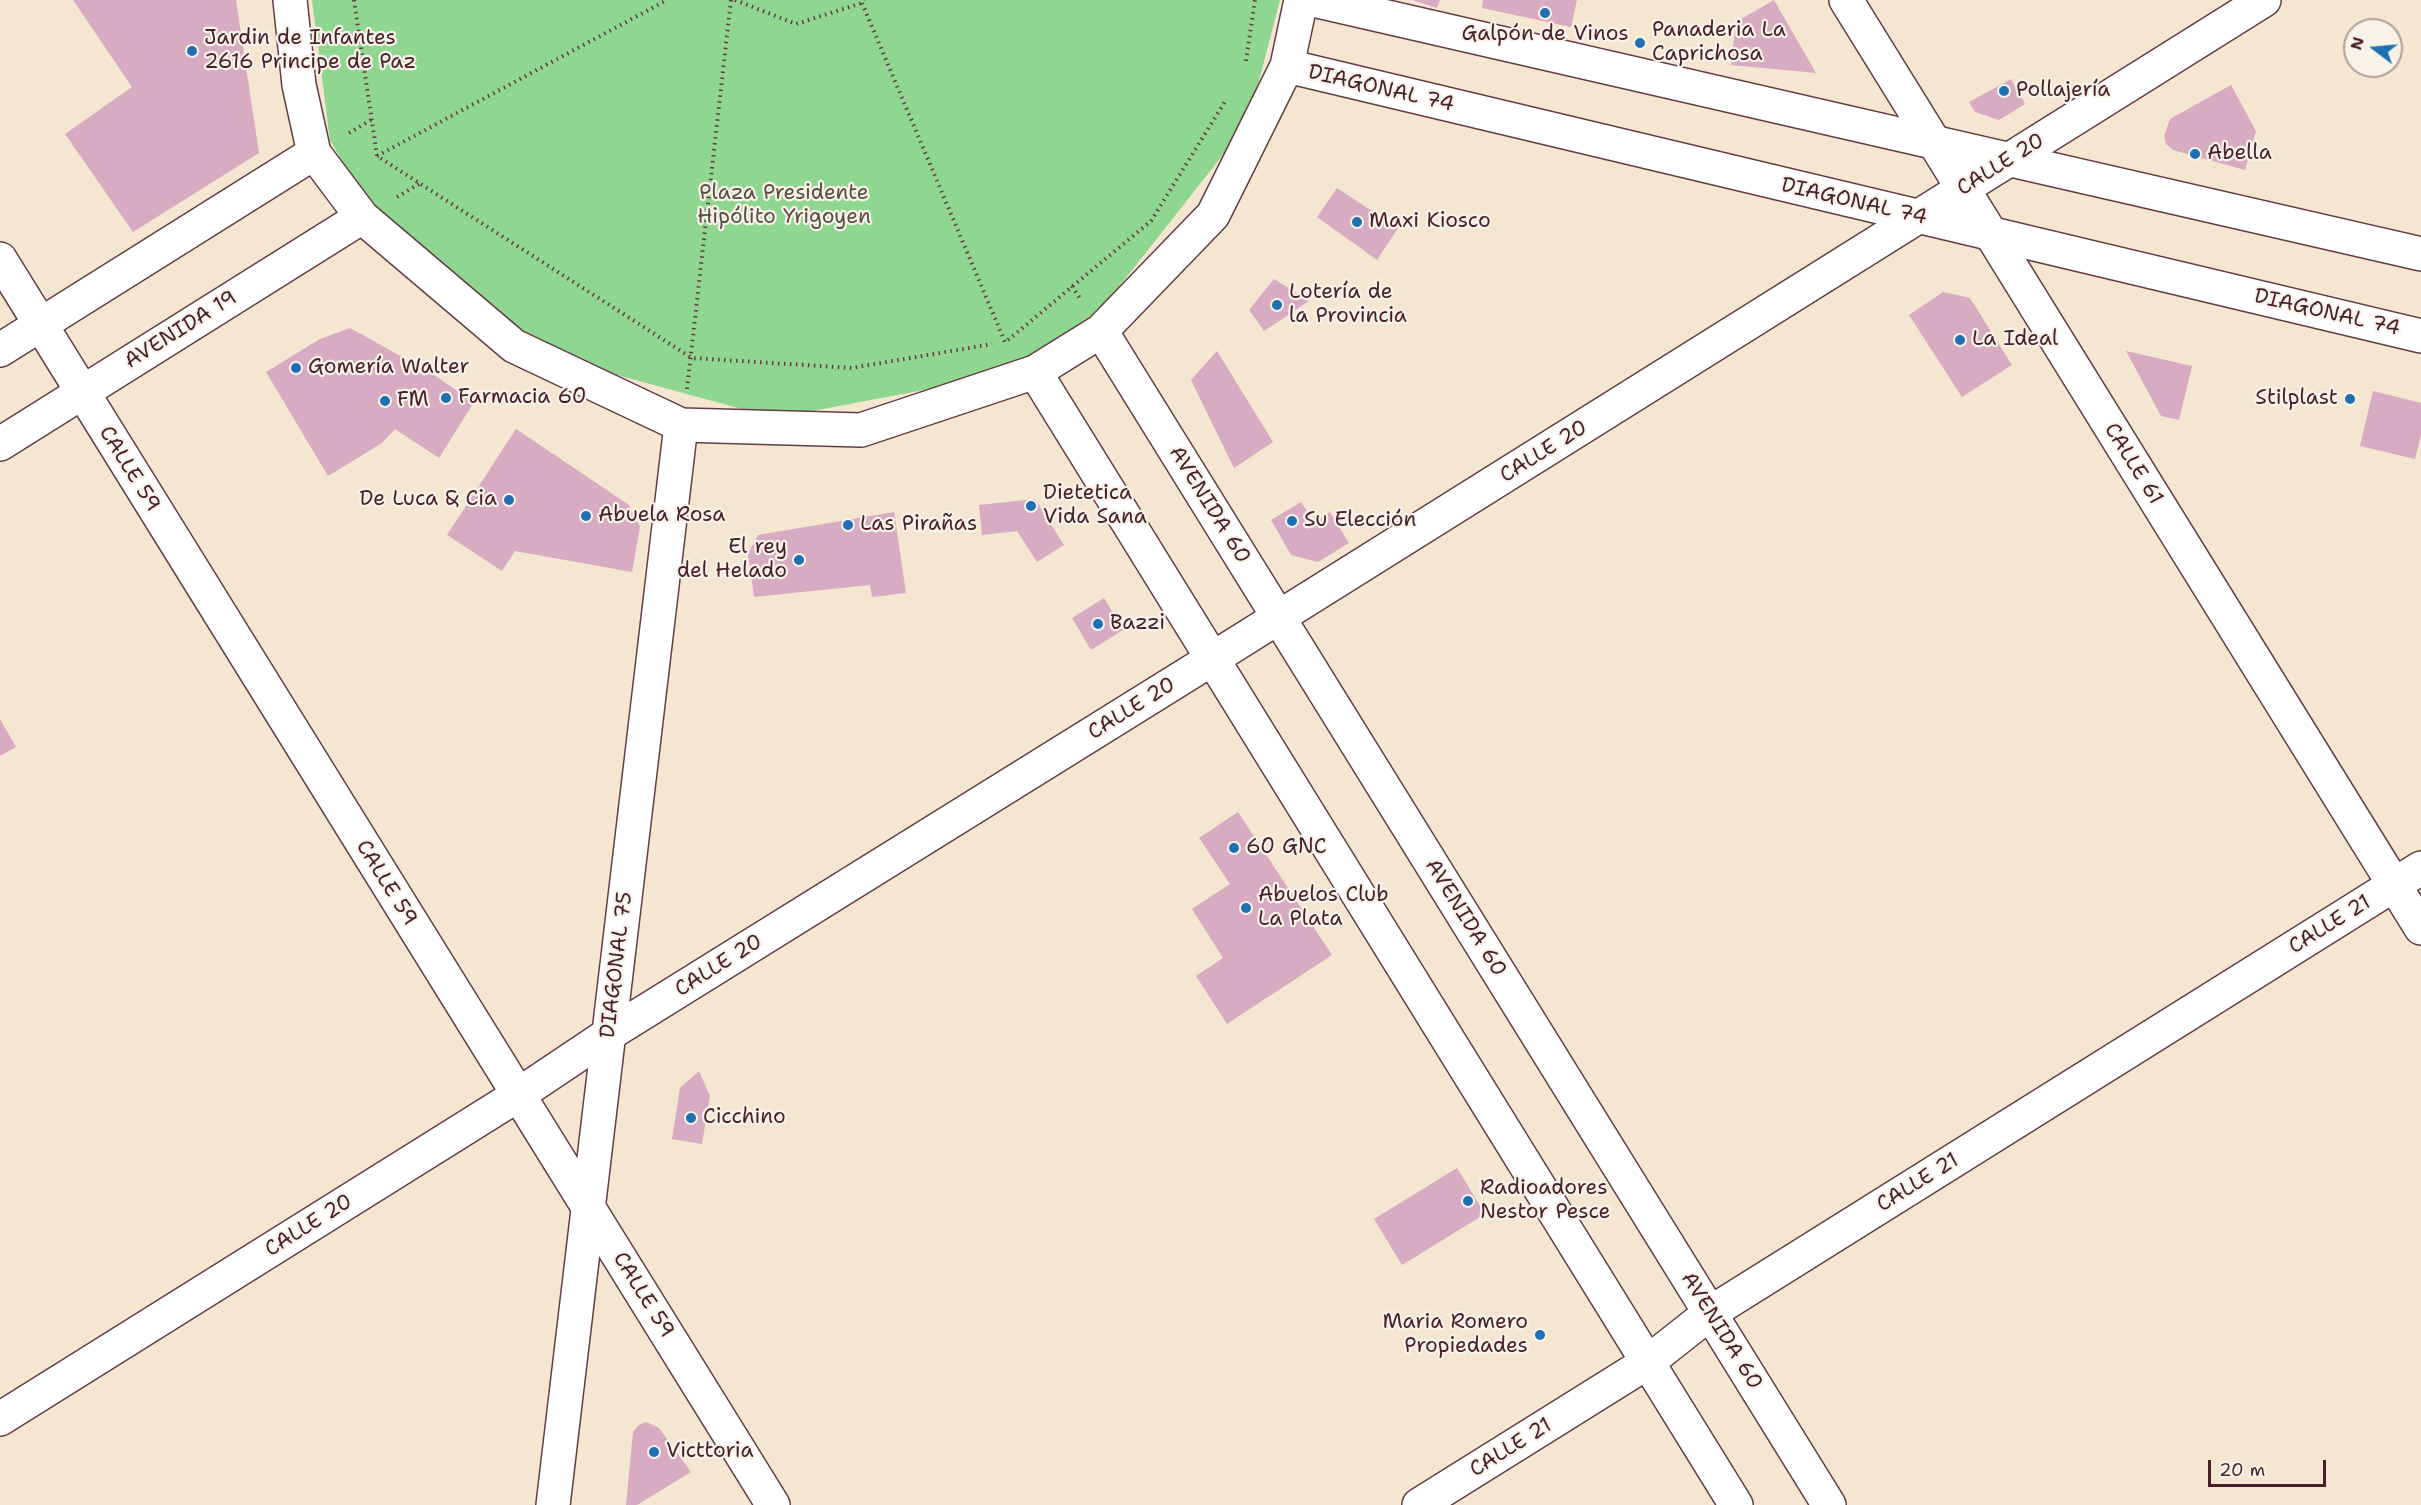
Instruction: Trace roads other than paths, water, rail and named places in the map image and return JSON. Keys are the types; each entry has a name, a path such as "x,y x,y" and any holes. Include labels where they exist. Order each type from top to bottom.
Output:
{"street":[{"path":"290,0 300,85 314,153 362,217 514,346 681,425 861,430 1035,372 1101,331 1213,215 1287,66 1301,0"},
{"path":"1313,0 2421,254"},
{"name":"CALLE 61","path":"1846,0 1990,234 2408,876 2421,928"},
{"name":"CALLE 20","path":"0,1419 518,1095 609,1034 1212,660 2264,0"},
{"name":"DIAGONAL 74","path":"1287,66 1917,218 2421,336"},
{"path":"0,350 314,153"},
{"name":"AVENIDA 19","path":"0,444 362,217"},
{"name":"CALLE 59","path":"0,259 773,1505"},
{"name":"AVENIDA 60","path":"1101,331 1829,1505"},
{"path":"1035,372 1736,1505"},
{"name":"DIAGONAL 75","path":"553,1505 681,425"},
{"name":"CALLE 21","path":"1419,1505 1648,1362 1710,1313 2408,876"}],"place":[{"name":"Galpón de Vinos","path":"1545,13"},
{"name":"Panaderia La Caprichosa","path":"1640,43"},
{"name":"Jardin de Infantes 2616 Principe de Paz","path":"192,51"},
{"name":"Pollajería","path":"2004,91"},
{"name":"Abella","path":"2195,154"},
{"name":"Maxi Kiosco","path":"1357,222"},
{"name":"Lotería de la Provincia","path":"1277,305"},
{"name":"La Ideal","path":"1960,340"},
{"name":"Gomería Walter","path":"296,368"},
{"name":"Farmacia 60","path":"446,398"},
{"name":"Stilplast","path":"2350,399"},
{"name":"FM","path":"385,401"},
{"name":"De Luca & Cia","path":"509,500"},
{"name":"Dietetica Vida Sana","path":"1031,506"},
{"name":"Abuela Rosa","path":"586,516"},
{"name":"Su Elección","path":"1292,521"},
{"name":"Las Pirañas","path":"848,525"},
{"name":"El rey del Helado","path":"799,560"},
{"name":"Bazzi","path":"1098,624"},
{"name":"60 GNC","path":"1234,848"},
{"name":"Abuelos Club La Plata","path":"1246,908"},
{"name":"Cicchino","path":"691,1118"},
{"name":"Radioadores Nestor Pesce","path":"1468,1201"},
{"name":"Maria Romero Propiedades","path":"1540,1335"},
{"name":"Victtoria","path":"654,1452"}],"park label":[{"name":"Plaza Presidente Hipólito Yrigoyen","path":"784,206"}]}
